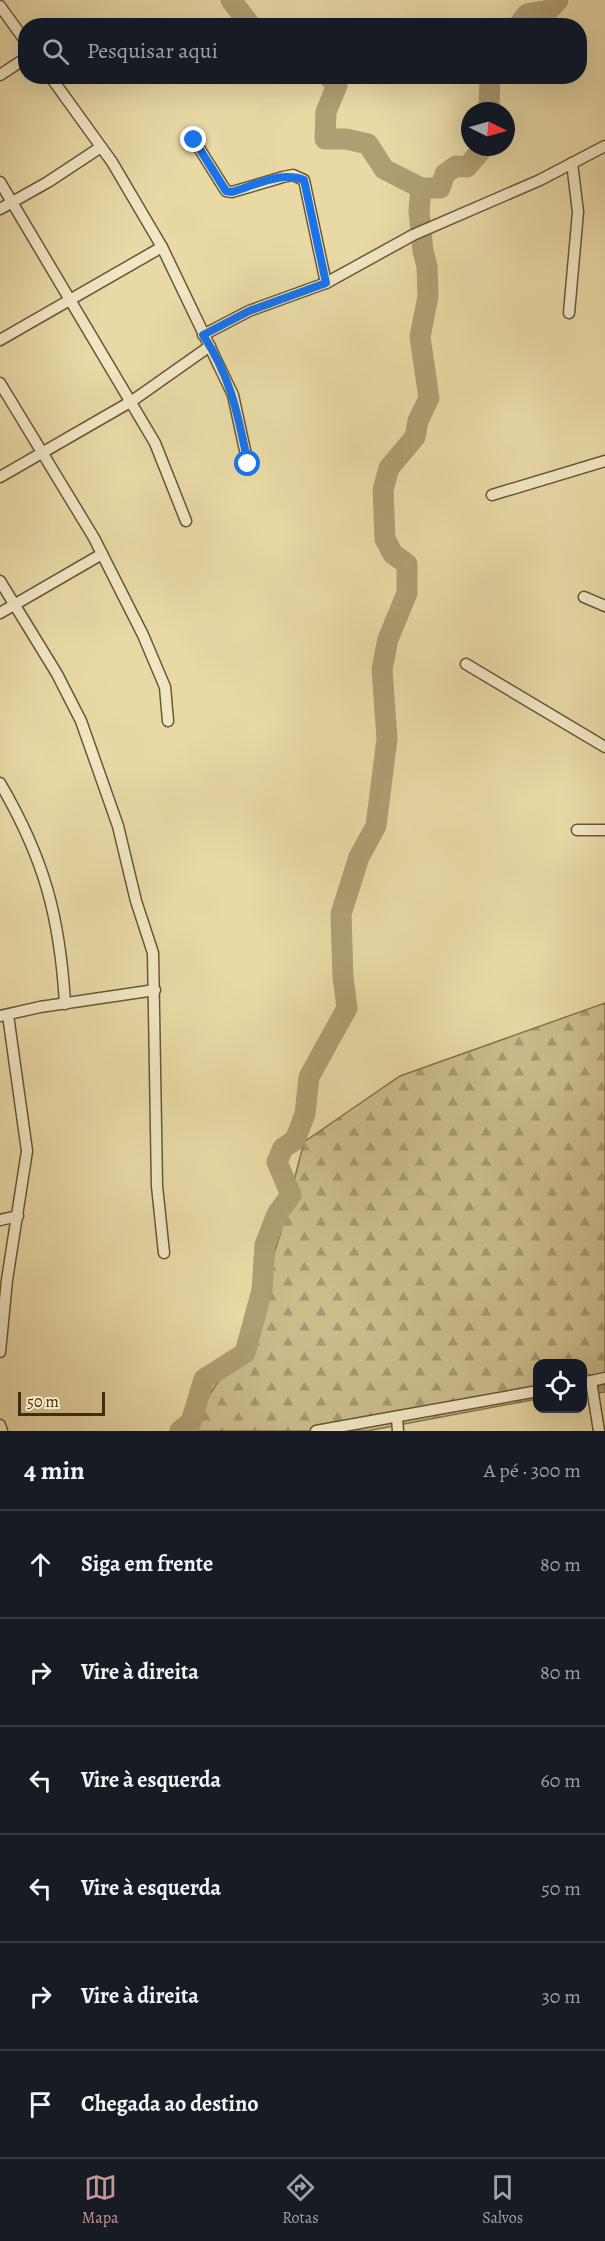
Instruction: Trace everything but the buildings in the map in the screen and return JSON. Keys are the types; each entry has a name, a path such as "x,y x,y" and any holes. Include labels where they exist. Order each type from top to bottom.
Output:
{"street":[{"path":"0,6 18,31"},
{"path":"0,75 18,63"},
{"path":"56,84 101,147 162,247 233,395 248,464"},
{"path":"194,140 226,191 232,192 293,175 304,180 326,283"},
{"path":"203,335 249,311 326,283 413,235 605,146"},
{"path":"0,209 48,182 101,147"},
{"path":"568,313 578,212 572,163"},
{"path":"0,182 132,401 160,453 186,522"},
{"path":"0,340 162,247"},
{"path":"0,477 132,401 210,346"},
{"path":"0,383 43,451 102,554 162,679 168,721"},
{"path":"492,495 605,460"},
{"path":"0,613 102,554"},
{"path":"0,581 62,683 81,721 101,774 153,953 157,1186 164,1253"},
{"path":"584,597 605,606"},
{"path":"466,664 605,747"},
{"path":"0,783 35,849 57,918 65,1004"},
{"path":"577,830 605,830"},
{"path":"0,1352 7,1280 27,1151 4,1015 155,990"},
{"path":"0,1220 18,1216"},
{"path":"599,1431 587,1382 605,1378"},
{"path":"316,1431 533,1392"},
{"path":"397,1417 398,1431"},
{"path":"0,1425 2,1431"}],"green space":[{"path":"605,1003 605,1392 587,1394 587,1359 533,1359 533,1400 367,1431 180,1431 191,1422 245,1342 280,1235 304,1142 400,1076"}],"waterway":[{"path":"231,0 245,18"},
{"path":"524,18 527,14 549,10 558,0"},
{"path":"180,1431 191,1422 204,1379 245,1353 262,1290 265,1245 277,1214 291,1195 277,1162 283,1148 295,1140 305,1114 309,1077 347,1008 343,977 341,914 359,857 376,826 387,739 382,669 388,639 407,593 407,564 393,554 385,539 383,490 389,468 415,437 418,421 429,398 420,337 428,296 427,266 419,211 421,188 384,169 368,144 346,139 325,139 326,112 336,84"},
{"path":"489,102 490,84"},
{"path":"421,188 440,188 445,174 456,166 467,167 476,156"}],"route":[{"path":"194,140 226,191 232,192 293,175 304,180 326,283 249,311 203,335 223,368 233,395 248,464"}]}
